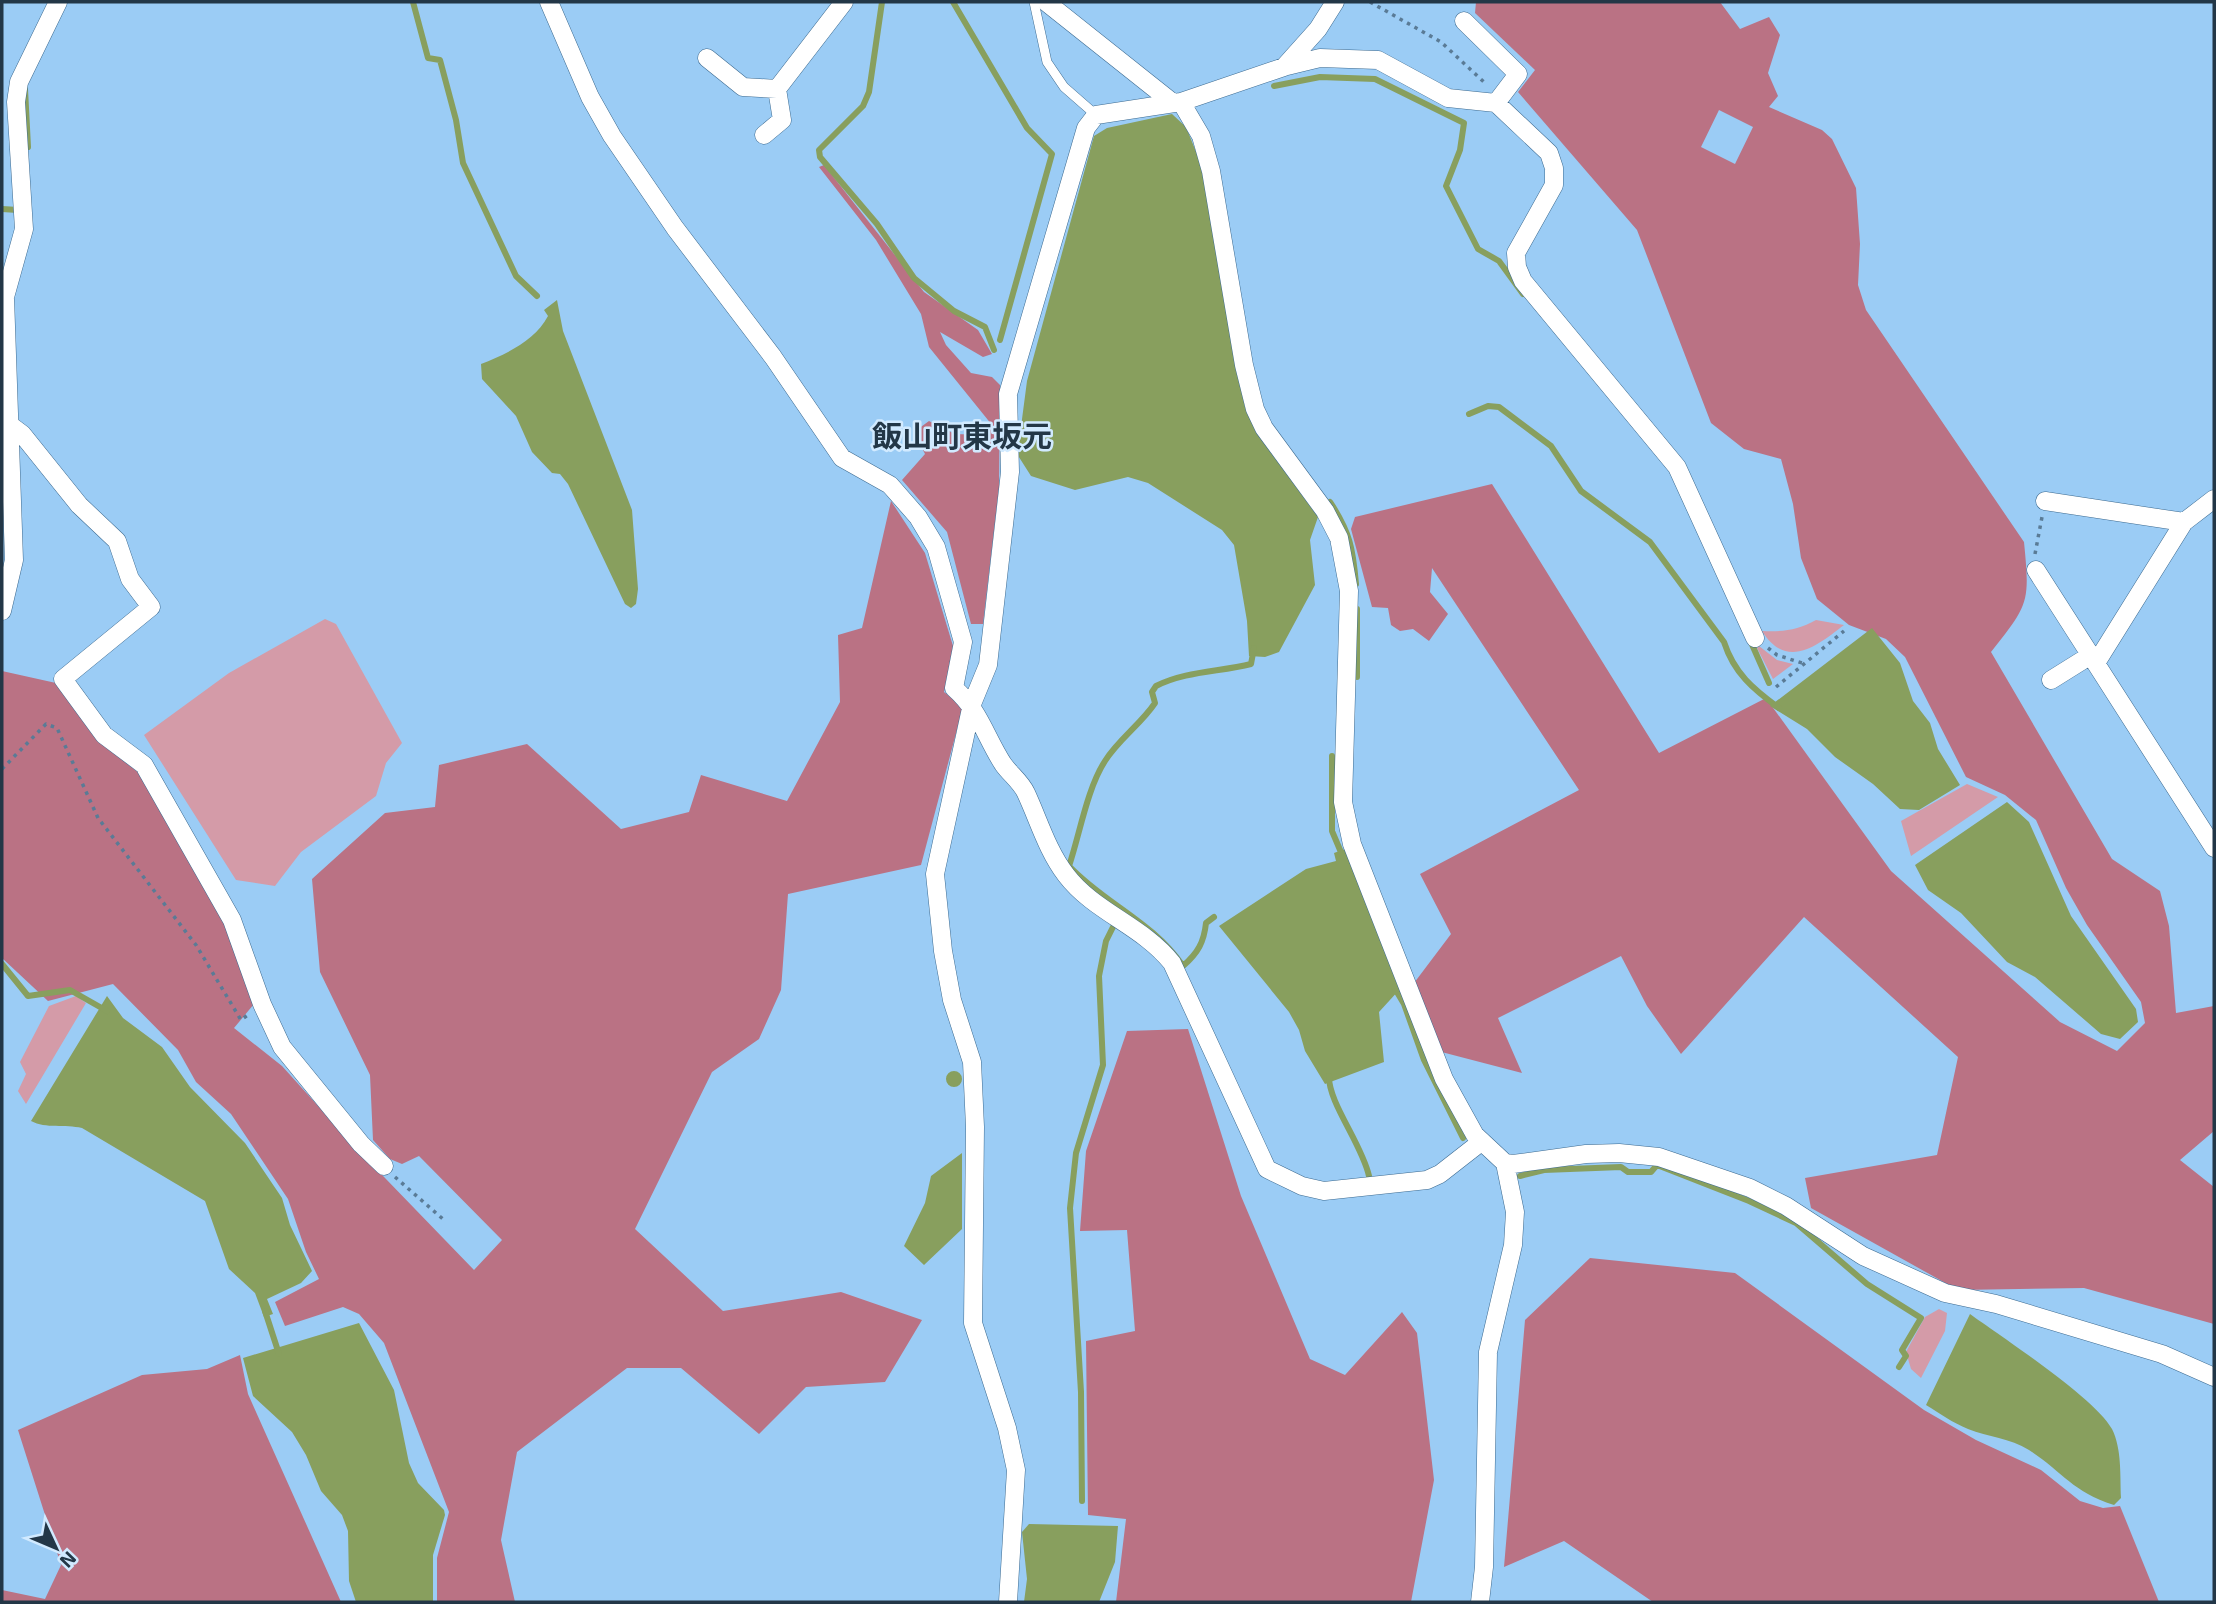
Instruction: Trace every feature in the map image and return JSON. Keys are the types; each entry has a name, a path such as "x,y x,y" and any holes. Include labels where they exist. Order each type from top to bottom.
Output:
{"street":[{"path":"2,611 14,560 5,297 24,229 16,102 19,82 58,2"},
{"path":"549,2 590,97 612,136 675,228 773,358 842,458 890,485 924,527 936,547 963,642 954,688 972,704 1004,765 1024,789 1053,857 1065,874 1084,894 1159,946 1172,963 1267,1169 1302,1186 1324,1191 1426,1180 1440,1174 1481,1142"},
{"path":"764,135 782,120 777,89 844,2"},
{"path":"1046,2 1177,103 1201,136 1211,171 1242,352 1255,408 1270,436 1325,511 1339,538 1349,591 1343,802 1352,844 1444,1079 1481,1142 1505,1163 1515,1212 1513,1245 1488,1352 1484,1567 1480,1602"},
{"path":"1284,66 1318,29 1335,2"},
{"path":"1464,21 1518,74 1498,100"},
{"path":"707,58 743,87 777,89"},
{"path":"1008,1602 1017,1470 1007,1428 973,1323 975,1127 972,1062 952,1000 943,951 935,874 972,704 988,665 1010,472 1008,394 1086,128 1096,115 1177,103 1284,66 1320,58 1378,60 1448,98 1498,100 1549,153 1554,168 1554,185 1516,253 1517,267 1523,281 1677,467 1755,638"},
{"path":"10,425 22,434 79,505 117,541 130,579 151,607 63,679 104,735 144,765 232,920 262,1004 282,1047 361,1144 384,1166"},
{"path":"2051,680 2093,659 2184,522 2214,499"},
{"path":"2045,502 2184,522"},
{"path":"2036,570 2214,848"},
{"path":"1505,1163 1619,1153 1659,1157 1749,1188 1786,1206 1863,1256 1945,1293 1996,1304 2162,1354 2214,1377"}],"lane":[{"path":"1034,2 1047,62 1064,87 1096,115"}],"path":[{"path":"1370,2 1441,43 1498,100"},
{"path":"2036,570 2034,561 2045,502"},
{"path":"1776,687 1844,631"},
{"path":"1755,638 1777,655 1804,663"},
{"path":"2,769 46,724 57,728 99,818 196,945 241,1020 262,1004"},
{"path":"384,1166 444,1220"}],"shaded area":[{"path":"1476,2 1720,2 1740,29 1769,17 1780,35 1768,73 1778,96 1769,107 1822,130 1832,139 1856,188 1860,244 1858,285 1866,310 2024,542 2027,578 2024,602 2013,623 1991,652 2112,859 2160,891 2169,926 2176,1013 2214,1006 2214,1131 2180,1160 2214,1187 2214,1324 2084,1288 1958,1290 1811,1208 1805,1178 1937,1155 1958,1057 1804,917 1681,1054 1647,1006 1621,956 1498,1018 1522,1073 1430,1049 1405,995 1451,934 1420,874 1579,790 1432,568 1430,592 1448,614 1429,641 1413,629 1400,631 1391,625 1388,608 1372,607 1351,529 1355,517 1492,484 1659,753 1766,698 1891,871 2060,1022 2117,1051 2145,1023 2141,1002 2087,925 2066,888 2036,820 2005,795 1966,777 1905,657 1886,639 1849,625 1817,599 1801,558 1793,504 1781,459 1744,449 1711,423 1637,230 1518,92 1535,70 1475,13","holes":["1719,110 1753,127 1735,164 1701,147"]},
{"path":"1172,114 1186,127 1201,164 1245,407 1258,434 1318,517 1310,540 1315,585 1279,652 1265,657 1249,656 1247,621 1234,545 1222,530 1148,483 1128,477 1075,490 1031,476 1017,454 1026,447 1019,442 1027,381 1094,136 1107,128"},
{"path":"824,165 924,292 978,330 992,354 983,357 940,332 946,345 971,373 992,377 1000,385 999,488 983,624 971,624 947,532 902,480 925,454 914,432 929,421 955,434 984,435 992,425 929,347 921,314 876,240 819,167"},
{"path":"557,300 563,331 632,510 638,589 636,604 631,608 625,604 568,484 560,474 552,473 532,452 516,416 482,379 481,364 528,340 548,316 544,310"},
{"path":"891,501 925,553 953,646 944,692 963,707 921,865 788,894 781,990 759,1039 712,1072 635,1229 723,1311 841,1292 922,1320 885,1382 806,1387 759,1434 681,1368 627,1368 517,1452 501,1540 515,1602 437,1602 437,1558 449,1512 384,1343 359,1314 343,1307 285,1326 275,1302 319,1279 306,1252 288,1199 231,1114 196,1082 178,1050 113,984 48,1001 2,958 2,671 56,683 99,741 139,773 218,906 254,1004 234,1028 282,1066 356,1148 474,1270 502,1240 419,1156 402,1164 390,1159 373,1140 370,1075 320,972 312,879 385,813 435,807 439,765 527,744 621,829 689,812 701,775 787,801 840,702 838,635 862,628"},
{"path":"325,619 336,624 402,743 386,763 376,796 301,852 275,886 236,880 144,735 229,673"},
{"path":"1816,620 1844,625 1813,646 1792,652 1782,650 1772,643 1762,631 1790,630"},
{"path":"1872,628 1900,663 1913,701 1930,723 1938,749 1960,785 1919,810 1900,809 1873,784 1835,757 1807,729 1770,706"},
{"path":"1759,646 1777,660 1793,664 1773,679 1757,648"},
{"path":"1967,784 1998,797 1911,856 1901,821"},
{"path":"2007,802 2029,822 2071,916 2136,1009 2138,1022 2120,1039 2101,1034 2035,977 2007,962 1961,913 1928,890 1915,865"},
{"path":"1345,849 1400,989 1379,1012 1384,1062 1325,1084 1305,1051 1299,1030 1289,1012 1219,926 1306,869 1336,861 1334,853"},
{"path":"76,996 86,1003 26,1104 18,1091 26,1074 20,1062 49,1006"},
{"path":"107,996 123,1018 162,1047 190,1087 245,1143 282,1198 290,1225 312,1271 301,1283 267,1299 273,1314 264,1317 255,1293 229,1269 205,1201 82,1128 43,1125 31,1121"},
{"path":"1188,1029 1241,1196 1310,1359 1345,1375 1402,1312 1417,1333 1434,1480 1411,1602 1116,1602 1126,1519 1088,1515 1086,1341 1135,1331 1127,1230 1080,1231 1086,1151 1127,1031"},
{"path":"951,1071 957,1071 962,1079 960,1085 951,1087 946,1082 946,1076"},
{"path":"962,1153 962,1229 924,1265 904,1246 925,1203 931,1176"},
{"path":"1590,1258 1735,1273 1924,1410 1976,1440 2041,1470 2080,1501 2103,1508 2120,1506 2159,1602 1653,1602 1564,1541 1504,1567 1525,1320"},
{"path":"1939,1309 1947,1313 1945,1331 1921,1378 1911,1369 1906,1352 1925,1317"},
{"path":"1970,1314 2068,1385 2102,1416 2112,1429 2119,1454 2121,1498 2114,1505 2087,1494 2022,1446 1968,1429 1926,1405"},
{"path":"359,1323 394,1390 409,1463 418,1483 444,1510 445,1515 433,1555 433,1602 356,1602 349,1581 348,1531 342,1515 321,1491 306,1455 292,1432 253,1396 243,1358"},
{"path":"240,1355 248,1394 341,1602 2,1602 2,1590 45,1599 61,1565 18,1430 142,1375 207,1369"},
{"path":"1029,1524 1118,1526 1115,1562 1099,1602 1024,1602 1027,1579 1022,1532"}],"waterway":[{"path":"413,2 428,58 440,60 456,120 463,163 516,276 537,296"},
{"path":"882,2 869,92 863,106 819,150 820,157 877,224 914,278 954,311 985,327 994,350"},
{"path":"953,2 1027,128 1052,154 1000,340"},
{"path":"1274,86 1320,77 1375,79 1464,123 1460,150 1446,186 1478,249 1499,261 1523,294"},
{"path":"25,89 28,147"},
{"path":"2,209 18,210"},
{"path":"1469,414 1488,406 1499,407 1551,446 1581,491 1650,542 1724,642 1739,671 1753,687 1779,708"},
{"path":"1328,504 1330,502 1346,532 1352,551 1356,584"},
{"path":"1357,609 1357,677"},
{"path":"1750,640 1769,683"},
{"path":"1214,917 1206,923 1202,942 1183,966 1157,937 1069,866 1099,772 1111,753 1155,703 1152,692 1156,686 1191,675 1251,664 1254,648"},
{"path":"1332,756 1332,831 1343,857"},
{"path":"1082,1501 1081,1392 1070,1208 1076,1153 1103,1065 1099,976 1106,941 1113,927"},
{"path":"2,964 28,996 70,990 107,1011"},
{"path":"1394,987 1404,1004 1424,1060 1463,1138"},
{"path":"1329,1076 1339,1111 1360,1151 1369,1176"},
{"path":"1520,1176 1544,1170 1621,1167 1628,1172 1651,1172 1657,1165 1749,1201 1796,1223 1867,1284 1921,1318 1902,1350 1906,1356 1899,1367"},
{"path":"265,1311 279,1354"}],"district":[{"name":"飯山町東坂元","path":"962,435"}]}
